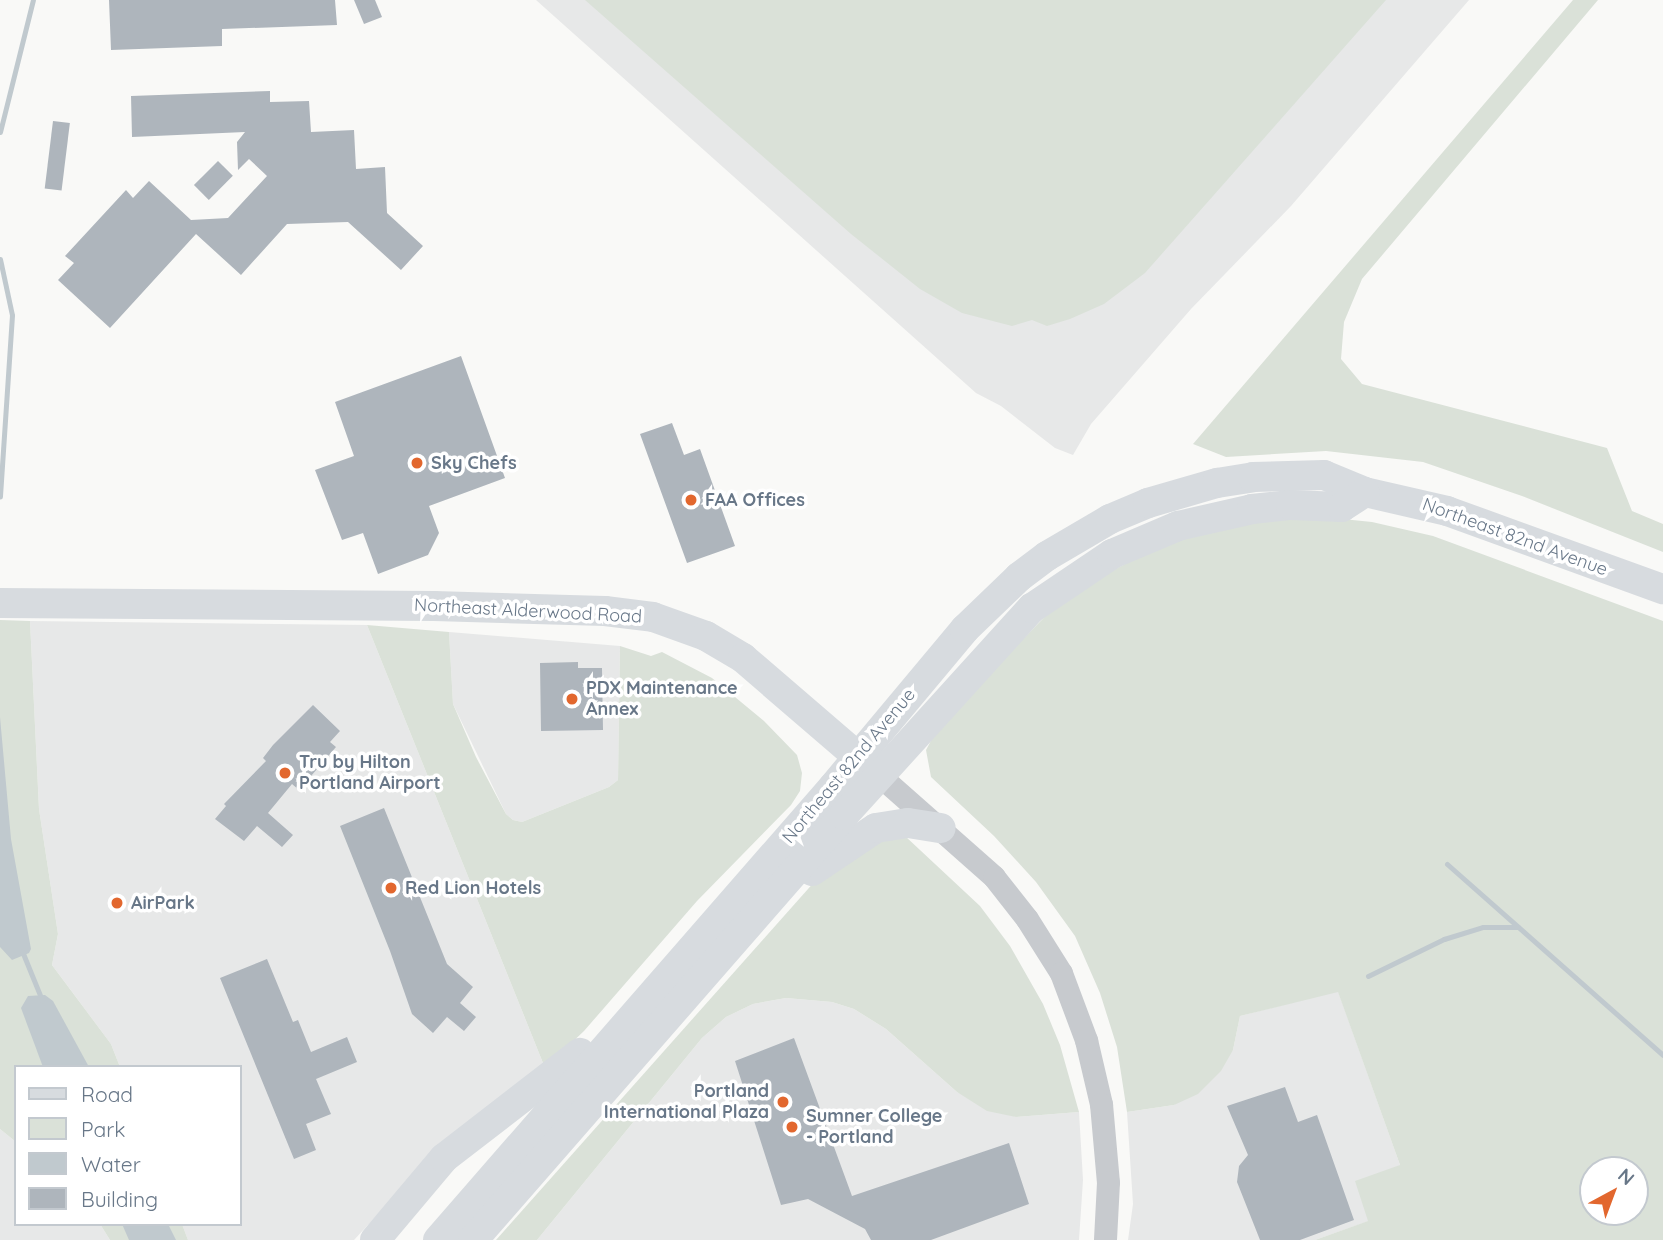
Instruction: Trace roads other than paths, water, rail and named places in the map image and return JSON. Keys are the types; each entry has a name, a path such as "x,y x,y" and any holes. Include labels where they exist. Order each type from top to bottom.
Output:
{"main road":[{"name":"Northeast 82nd Avenue","path":"438,1240 991,603 1047,556 1110,519 1187,490 1253,477 1324,475 1365,492 1447,511 1663,589"},
{"name":"Northeast 82nd Avenue","path":"473,1240 1009,629 1052,592 1112,554 1178,526 1215,516 1291,505 1342,507 1365,492"},
{"name":"Northeast Alderwood Road","path":"0,603 434,606 628,613 675,623 726,647 767,677 880,776"},
{"path":"776,893 876,828 908,823 941,828"},
{"path":"375,1240 444,1158 498,1114 558,1073 663,982"}],"street":[{"name":"Northeast Alderwood Road","path":"880,776 994,877 1027,919 1060,974 1074,1005 1101,1104 1108,1182 1105,1240"}],"water":[{"path":"0,717 11,839 31,949 29,953 12,960 0,947"},
{"path":"45,995 53,1001 88,1065 42,1065 21,1008 28,996"},
{"path":"123,1226 169,1226 176,1240 129,1240"}],"waterway":[{"path":"0,132 33,0"},
{"path":"0,259 12,315 0,497"},
{"path":"1447,864 1663,1055"},
{"path":"1368,976 1444,939 1483,927 1518,927"},
{"path":"22,951 42,1000"}],"place":[{"name":"Sky Chefs","path":"417,463"},
{"name":"FAA Offices","path":"691,500"},
{"name":"PDX Maintenance Annex","path":"572,699"},
{"name":"Tru by Hilton Portland Airport","path":"285,773"},
{"name":"Red Lion Hotels","path":"391,888"},
{"name":"AirPark","path":"117,903"},
{"name":"Portland International Plaza","path":"783,1102"},
{"name":"Sumner College - Portland","path":"792,1127"}]}
